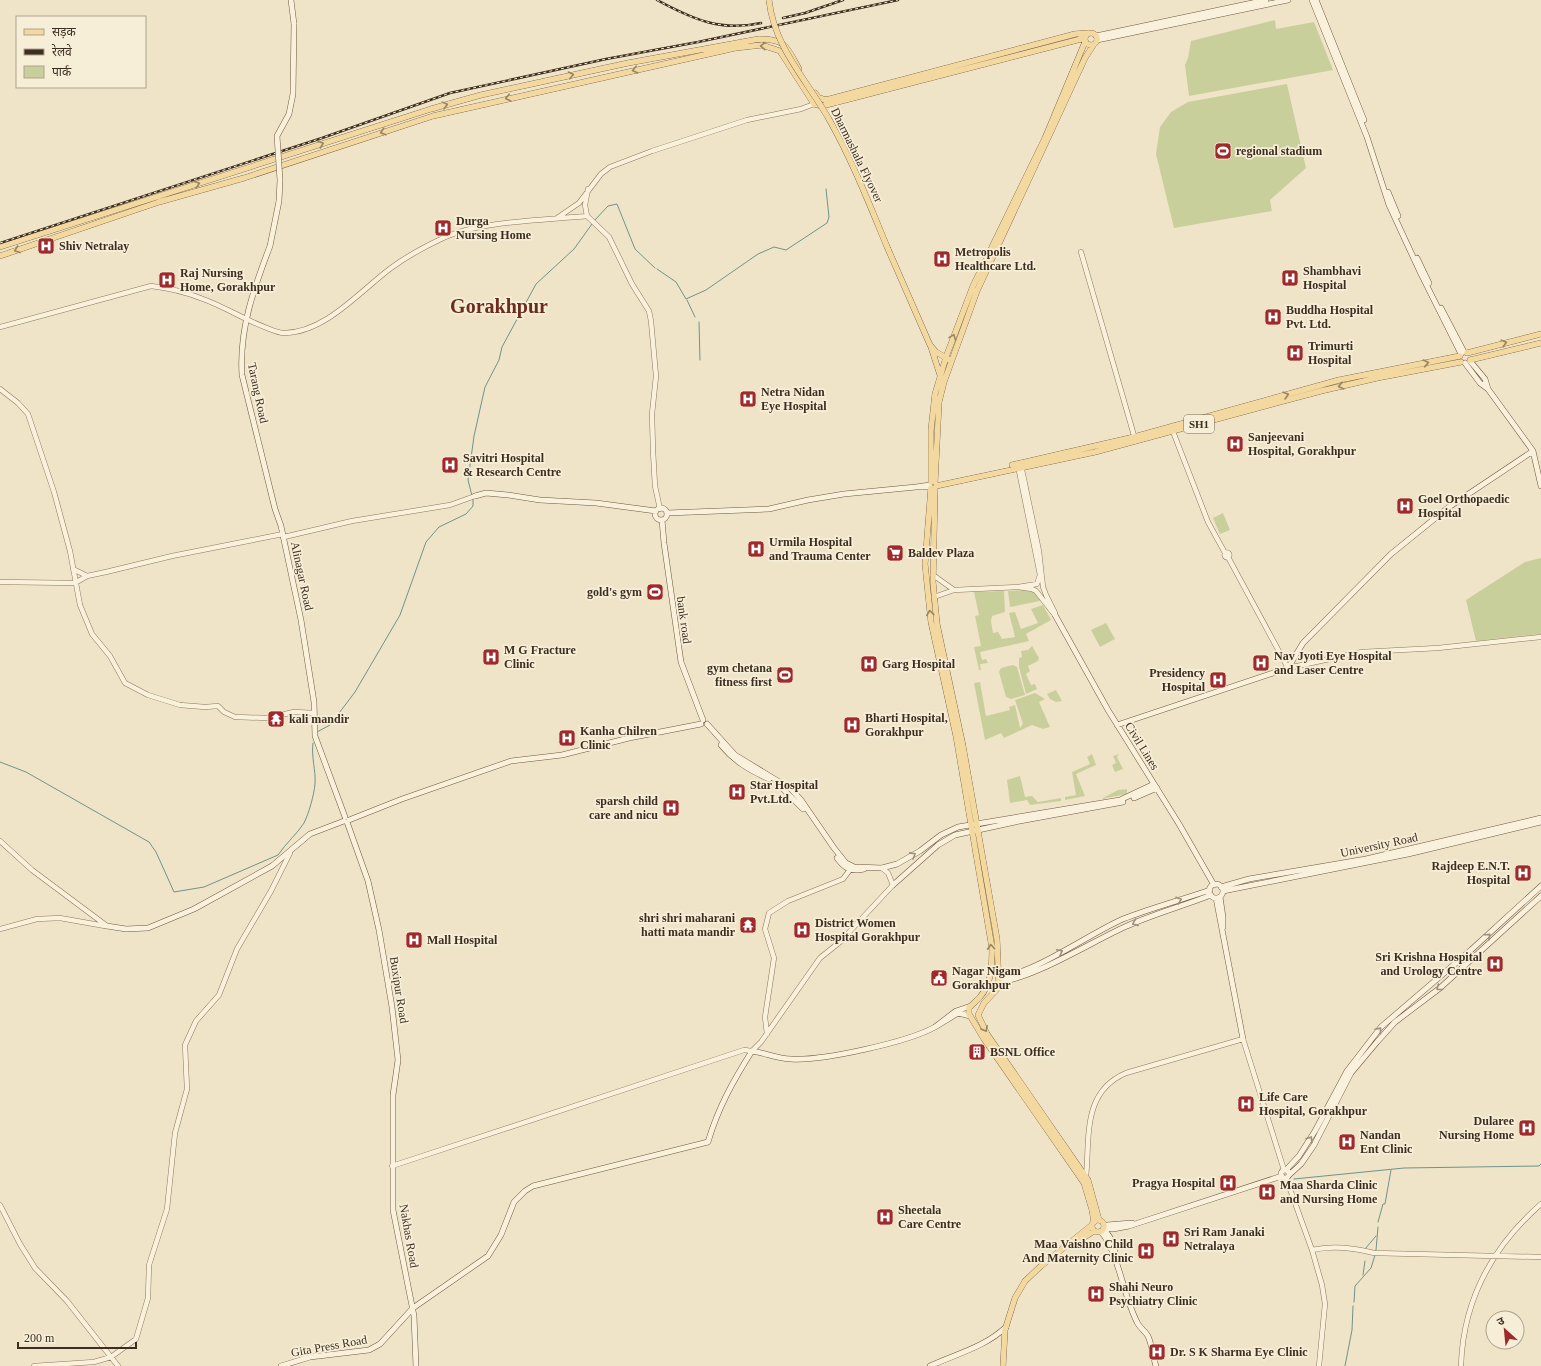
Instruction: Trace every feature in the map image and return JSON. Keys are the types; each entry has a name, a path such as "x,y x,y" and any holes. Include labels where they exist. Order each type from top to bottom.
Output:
{"main road":[{"name":"Tarang Road","path":"259,445 242,375 241,353 246,321 273,234 279,202 280,169 277,136 289,114 293,94 294,24 291,0"},
{"name":"Dharmashala Flyover","path":"769,0 774,23 784,50 830,122 892,256 944,382"},
{"path":"1086,38 1087,44 1095,40 1266,0"},
{"path":"0,247 430,109 481,95 646,59 747,40 775,39 782,42 788,48 816,96 826,100 1075,34 1095,40 1288,0"},
{"path":"1312,0 1367,137 1389,205 1420,274 1463,354"},
{"path":"1316,0 1372,143 1392,204 1466,361 1480,383 1488,389 1533,451 1541,486"},
{"path":"0,256 159,202 244,178 433,116 735,48 762,45 775,48 780,51 814,104 824,106 1086,38"},
{"path":"1086,38 1084,48 1045,138 976,280 940,374 935,394 931,430 933,485 933,575 937,624 974,827 992,956 990,978 986,989 968,1011 984,1039 1086,1177 1091,1188 1095,1225"},
{"path":"947,682 932,628 925,564 939,402 944,382 977,291 1003,233 1046,145 1085,58 1095,40"},
{"name":"SH1","path":"1172,429 1339,380 1463,354 1541,334"},
{"name":"SH1","path":"933,485 1135,439 1321,391 1377,378 1466,361 1541,343"},
{"path":"930,345 936,352 952,360"},
{"path":"1463,354 1470,355 1466,361"},
{"name":"Alinagar Road","path":"259,445 284,536 302,622 314,713"},
{"path":"1117,724 1288,668 1303,643 1391,554 1449,508 1533,451"},
{"path":"474,497 486,493 540,500 596,503 665,510 667,513 769,509 844,494 933,485"},
{"path":"658,510 656,517 662,520 666,518 667,513"},
{"name":"bank road","path":"662,520 681,662 704,723 732,758 751,771 770,780 788,792 799,802 843,866 852,868"},
{"name":"Civil Lines","path":"1055,615 1117,724 1197,854 1214,885"},
{"name":"Buxipur Road","path":"314,713 315,736 368,881 379,930 393,1014 398,1060 393,1095 392,1166"},
{"path":"107,926 126,929 148,928 158,925 194,909 267,869 290,853 310,834 417,793 511,761 562,755 619,740 704,723"},
{"path":"852,868 857,871 897,864 920,851 941,835 958,827 974,827 1120,800 1156,786"},
{"name":"University Road","path":"1222,889 1248,879 1366,859 1541,818"},
{"name":"University Road","path":"1222,889 1408,854 1541,822"},
{"path":"893,885 945,840 974,827"},
{"path":"974,827 998,939 999,987"},
{"path":"978,1015 984,1003 1007,981 1065,957 1128,925 1210,892 1214,885 1222,889 1218,897 1222,928 1243,1039"},
{"path":"1285,1174 1315,1131 1347,1071 1381,1027 1471,950 1541,886"},
{"path":"990,978 999,978 1025,970 1122,920 1210,892 1218,897"},
{"path":"1095,1225 1103,1229 1122,1228 1285,1174 1301,1164 1314,1145 1351,1073 1377,1042 1395,1022 1456,974 1541,896"},
{"path":"999,978 1007,981"},
{"path":"935,1027 956,1011 971,1006"},
{"path":"752,1051 789,1059 810,1059 892,1042 927,1032 958,1014 970,1016 978,1015"},
{"path":"978,1015 987,1034 1084,1183 1095,1225"},
{"name":"Gita Press Road","path":"280,1366 310,1357 375,1348 383,1342 412,1308 472,1268 490,1254 501,1236 514,1202 525,1191 533,1186 708,1142 716,1115 734,1080 752,1051"},
{"name":"Nakhas Road","path":"392,1166 393,1210 412,1308 415,1329 414,1342 416,1366"},
{"path":"1095,1225 1103,1229 1112,1240 1115,1251 1114,1254 1123,1287 1137,1323 1148,1336 1156,1366"},
{"path":"1003,1366 1006,1327 1015,1298 1026,1281 1041,1266 1071,1244 1074,1239 1095,1225"},
{"path":"930,1366 979,1346 994,1337 1006,1327"}],"street":[{"path":"557,219 579,203 588,189 601,174 610,167 652,151 747,120 801,109 814,104"},
{"path":"588,189 585,205 587,216 609,237 627,275 649,311 652,321 656,376 652,414 653,451 658,510"},
{"path":"0,327 151,286 171,288 204,299 246,321 282,333 294,332 324,321 392,267 441,239 473,229 587,216"},
{"path":"1081,252 1135,439"},
{"path":"0,389 18,403 28,414 54,492 70,551 75,584 80,604 92,634 110,656 125,683 148,695 167,702 187,707 218,706 224,712 235,717 267,718 294,712 314,713"},
{"path":"1172,429 1208,522 1288,668 1362,652 1460,646 1541,637"},
{"path":"1020,466 1040,575 1035,587 1036,591 1055,615"},
{"path":"1020,466 1038,551 1043,587 1055,615"},
{"path":"0,582 75,584 87,576 173,556 284,536 352,520 443,506 474,497"},
{"path":"73,569 87,576"},
{"path":"933,575 954,590"},
{"path":"1018,588 1037,584 1040,584 1043,587"},
{"path":"934,597 954,590 1018,588 1032,589 1042,592 1043,587"},
{"path":"0,841 32,870 107,926"},
{"path":"34,1366 94,1362 111,1357 136,1339 148,1298 149,1266 167,1209 175,1133 187,1089 185,1045 196,1020 219,995 238,949 290,853"},
{"path":"392,1166 737,1052 744,1050 752,1051 767,1034 820,958 840,942 893,885 888,873 880,867"},
{"path":"767,1034 765,1017 774,958 765,929 769,913 788,901 843,879 852,868"},
{"path":"0,929 37,919 60,918 107,926"},
{"path":"1086,1177 1090,1116 1098,1097 1110,1081 1126,1073 1243,1039 1285,1174 1312,1250 1322,1284 1325,1304 1319,1366"},
{"path":"1461,1366 1466,1321 1472,1300 1494,1255 1519,1223 1541,1204"},
{"path":"0,1205 20,1244 35,1268 67,1301 118,1366"},
{"path":"1312,1250 1324,1247 1351,1248 1374,1253 1541,1257"}],"green space":[{"path":"1275,20 1276,29 1314,22 1333,70 1189,96 1185,65 1188,58 1191,41"},
{"path":"1287,84 1306,168 1270,200 1272,211 1174,228 1156,154 1160,127 1171,112 1188,102"},
{"path":"1223,513 1230,530 1220,534 1213,518"},
{"path":"1541,558 1541,634 1476,641 1466,600 1525,562"},
{"path":"1024,590 1035,593 1040,601 1010,607 1008,591"},
{"path":"1004,591 1005,612 992,616 991,621 993,633 998,632 1002,639 1015,637 1009,613 1015,612 1021,629 1038,623 1031,609 1043,605 1051,620 1026,634 1029,641 980,652 982,660 986,659 988,663 980,664 981,670 979,670 974,647 981,646 975,616 979,615 974,592"},
{"path":"1106,623 1115,639 1100,647 1091,630"},
{"path":"1032,646 1039,658 1038,661 1028,666 1030,671 1026,674 1031,685 1035,684 1037,689 1026,694 1019,667 1019,658 1022,657 1021,651 1028,650"},
{"path":"1013,665 1017,667 1025,695 1011,699 1006,697 999,672 1001,668"},
{"path":"980,682 986,716 1010,710 1009,707 1015,705 1020,728 1023,724 1015,700 1035,693 1045,699 1039,702 1050,727 1043,729 1032,725 1004,738 1001,733 985,740 974,683"},
{"path":"1056,690 1062,701 1056,702 1050,699 1047,694"},
{"path":"1092,754 1096,765 1076,774 1085,796 1065,800 1065,797 1076,795 1072,772 1090,764 1087,757"},
{"path":"1119,754 1117,757 1123,769 1115,772 1112,765 1116,763 1113,756"},
{"path":"1020,776 1025,797 1032,796 1038,802 1061,798 1061,801 1030,805 1027,800 1010,803 1007,780"},
{"path":"1127,789 1127,794 1101,799 1118,790"}],"waterway":[{"path":"657,269 676,282 686,299 706,290 758,254 774,247 786,250 827,223 829,217 826,189"},
{"path":"594,221 608,206 617,204 635,249 655,268"},
{"path":"472,496 468,480 474,436 485,387 499,360 502,347 536,284 574,249 592,224"},
{"path":"687,300 695,317"},
{"path":"699,322 700,360"},
{"path":"317,732 330,725 355,692 400,615 426,542 439,527 466,514 473,506 473,499"},
{"path":"0,762 26,772 149,842 156,852 174,892 204,887 278,855 304,823 309,809 315,784 313,743"},
{"path":"1294,1179 1404,1168 1539,1166 1541,1164"},
{"path":"1378,1222 1383,1204 1385,1204 1391,1170"},
{"path":"1376,1250 1378,1227"},
{"path":"1365,1249 1376,1236"},
{"path":"1354,1302 1355,1286 1371,1268 1375,1255"},
{"path":"1363,1275 1365,1261"},
{"path":"1345,1366 1352,1330 1353,1306"}],"railway":[{"path":"657,0 682,13 720,25 733,26 761,23"},
{"path":"783,18 805,13 843,0"},
{"path":"0,243 322,138 450,93 606,59 698,42 898,0"}],"place":[{"name":"regional stadium","path":"1223,151"},
{"name":"Durga Nursing Home","path":"443,228"},
{"name":"Shiv Netralay","path":"46,246"},
{"name":"Metropolis Healthcare Ltd.","path":"942,259"},
{"name":"Shambhavi Hospital","path":"1290,278"},
{"name":"Raj Nursing Home, Gorakhpur","path":"167,280"},
{"name":"Buddha Hospital Pvt. Ltd.","path":"1273,317"},
{"name":"Trimurti Hospital","path":"1295,353"},
{"name":"Netra Nidan Eye Hospital","path":"748,399"},
{"name":"Sanjeevani Hospital, Gorakhpur","path":"1235,444"},
{"name":"Savitri Hospital & Research Centre","path":"450,465"},
{"name":"Goel Orthopaedic Hospital","path":"1405,506"},
{"name":"Urmila Hospital and Trauma Center","path":"756,549"},
{"name":"Baldev Plaza","path":"895,553"},
{"name":"gold's gym","path":"655,592"},
{"name":"M G Fracture Clinic","path":"491,657"},
{"name":"Nav Jyoti Eye Hospital and Laser Centre","path":"1261,663"},
{"name":"Garg Hospital","path":"869,664"},
{"name":"gym chetana fitness first","path":"785,675"},
{"name":"Presidency Hospital","path":"1218,680"},
{"name":"kali mandir","path":"276,719"},
{"name":"Bharti Hospital, Gorakhpur","path":"852,725"},
{"name":"Kanha Chilren Clinic","path":"567,738"},
{"name":"Star Hospital Pvt.Ltd.","path":"737,792"},
{"name":"sparsh child care and nicu","path":"671,808"},
{"name":"Rajdeep E.N.T. Hospital","path":"1523,873"},
{"name":"shri shri maharani hatti mata mandir","path":"748,925"},
{"name":"District Women Hospital Gorakhpur","path":"802,930"},
{"name":"Mall Hospital","path":"414,940"},
{"name":"Sri Krishna Hospital and Urology Centre","path":"1495,964"},
{"name":"Nagar Nigam Gorakhpur","path":"939,978"},
{"name":"BSNL Office","path":"977,1052"},
{"name":"Life Care Hospital, Gorakhpur","path":"1246,1104"},
{"name":"Dularee Nursing Home","path":"1527,1128"},
{"name":"Nandan Ent Clinic","path":"1347,1142"},
{"name":"Pragya Hospital","path":"1228,1183"},
{"name":"Maa Sharda Clinic and Nursing Home","path":"1267,1192"},
{"name":"Sheetala Care Centre","path":"885,1217"},
{"name":"Sri Ram Janaki Netralaya","path":"1171,1239"},
{"name":"Maa Vaishno Child And Maternity Clinic","path":"1146,1251"},
{"name":"Shahi Neuro Psychiatry Clinic","path":"1096,1294"},
{"name":"Dr. S K Sharma Eye Clinic","path":"1157,1352"}],"district":[{"name":"Gorakhpur","path":"499,306"}]}
